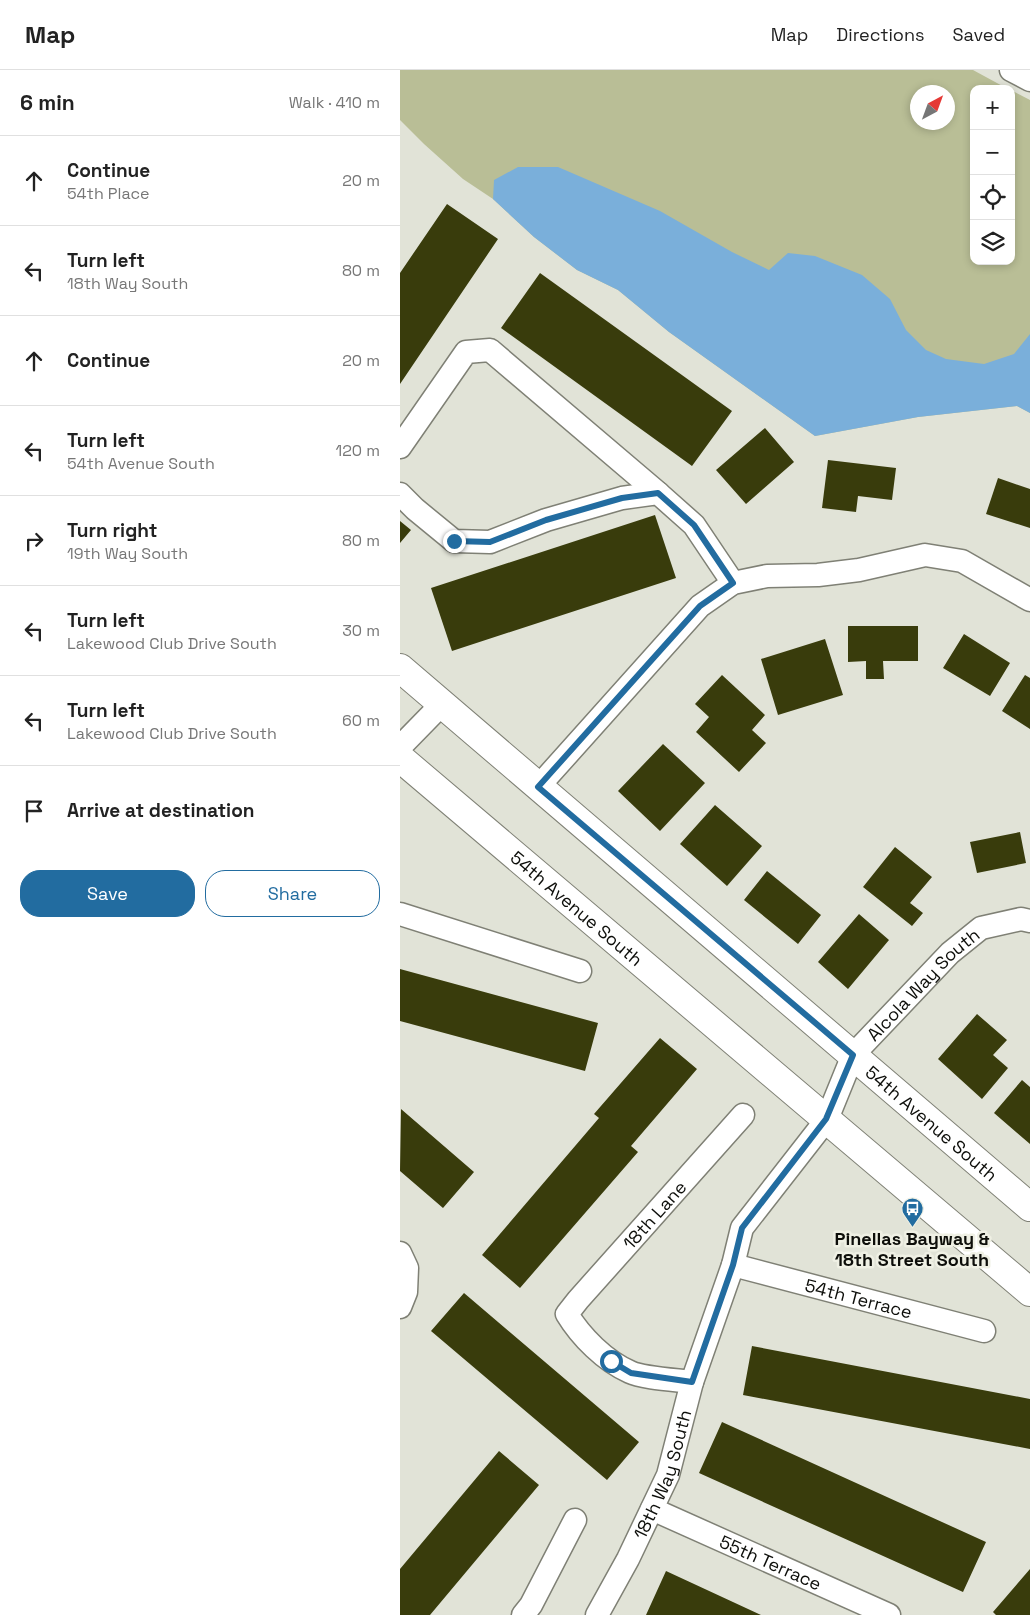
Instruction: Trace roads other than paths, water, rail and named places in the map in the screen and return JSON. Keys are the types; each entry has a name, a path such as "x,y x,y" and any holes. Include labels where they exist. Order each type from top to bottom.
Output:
{"main road":[{"name":"54th Avenue South","path":"400,668 1030,1207"},
{"name":"54th Avenue South","path":"400,758 1030,1292"}],"street":[{"path":"1011,70 1030,80"},
{"path":"400,447 466,352 490,350 694,525 733,583"},
{"path":"400,494 454,541 490,542 546,520 622,498 658,493"},
{"path":"538,787 700,606 733,583 767,576 818,575 859,570 924,555 962,561 1030,600"},
{"path":"400,747 442,704"},
{"path":"400,914 580,971"},
{"name":"Alcola Way South","path":"853,1055 950,953 982,928 1021,919 1030,921"},
{"name":"18th Way South","path":"597,1615 628,1559 668,1475 692,1382 733,1265 742,1228 826,1119 853,1055"},
{"name":"18th Lane","path":"692,1382 631,1373 611,1361 587,1340 567,1314 743,1115"},
{"path":"400,1253 407,1268 406,1292 400,1307"},
{"name":"54th Terrace","path":"733,1265 984,1331"},
{"name":"55th Terrace","path":"652,1509 889,1615"},
{"path":"523,1615 531,1605 575,1520"}],"water":[{"path":"518,167 558,167 660,211 732,252 769,270 788,253 815,256 862,275 890,299 906,330 926,350 946,359 984,364 1014,354 1030,334 1030,413 1017,406 918,417 815,436 669,332 618,290 577,270 534,237 493,199 494,180"}],"place":[{"name":"Pinellas Bayway & 18th Street South","path":"912,1227"}]}
